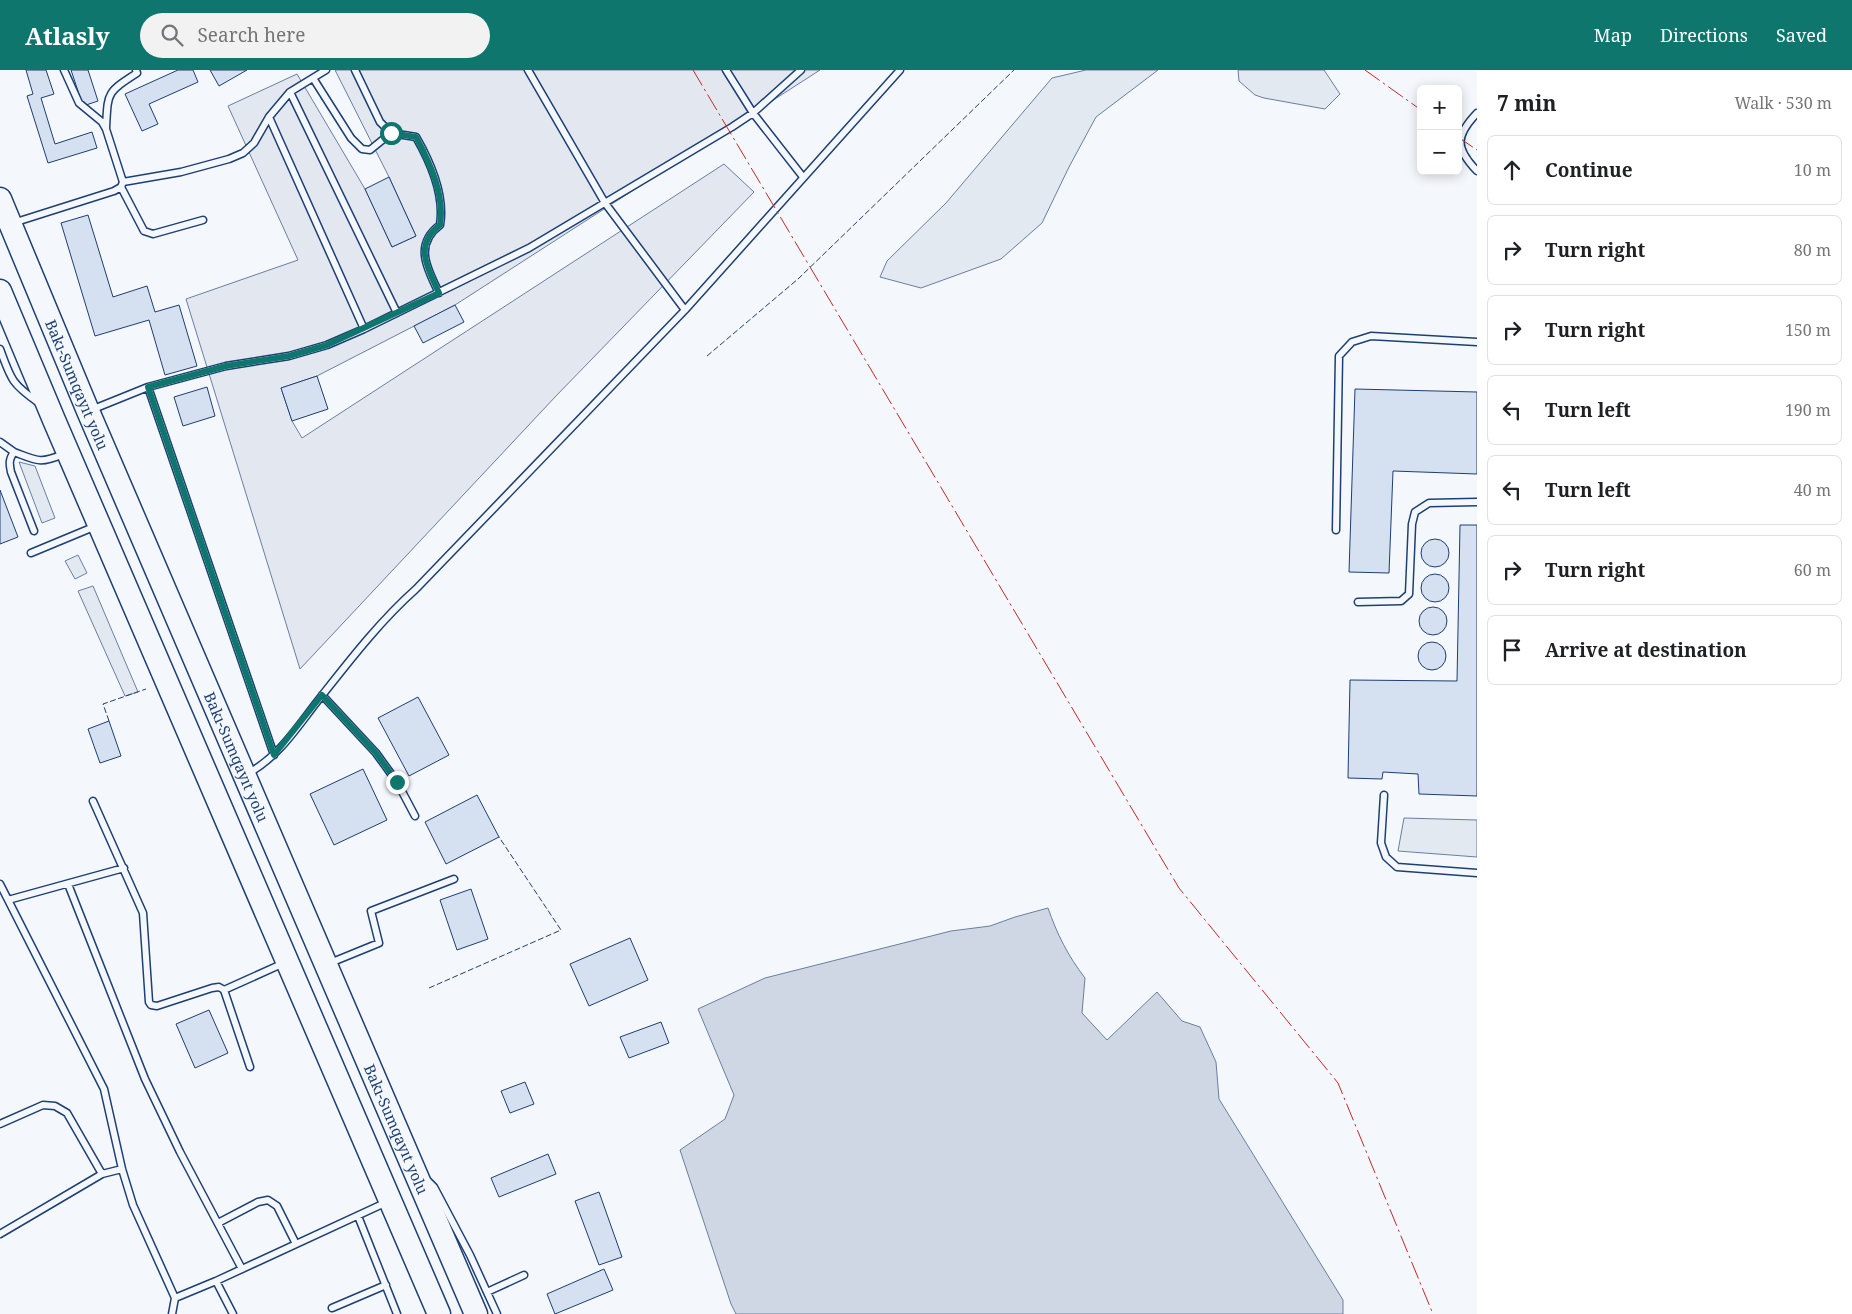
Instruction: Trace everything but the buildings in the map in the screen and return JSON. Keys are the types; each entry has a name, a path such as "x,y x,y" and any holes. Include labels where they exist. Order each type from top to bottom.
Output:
{"highway":[{"name":"Bakı-Sumqayıt yolu","path":"0,199 88,411 476,1314"},
{"path":"0,291 50,412 439,1314"}],"lane":[{"path":"64,70 79,103 102,122 106,129 122,185 144,231 153,234 203,220"},
{"path":"10,224 114,191 122,185 181,172 244,153 254,143 269,117 290,92 326,70"},
{"path":"355,70 380,122 391,133 416,137 427,157 437,188 442,213 440,225 428,237 424,260 439,293"},
{"path":"528,70 605,203 685,310"},
{"path":"726,70 754,113 803,177"},
{"path":"88,411 148,387 226,366 298,353 327,345 364,329 530,248 754,113 801,70"},
{"path":"244,776 263,765 274,755 397,606 416,589 685,310 900,70"},
{"path":"106,129 110,93 138,71"},
{"path":"313,78 351,138 362,148 370,150 391,133"},
{"path":"290,92 397,313"},
{"path":"1477,113 1464,126 1460,141 1461,150 1466,159 1477,171"},
{"path":"269,117 364,329"},
{"path":"1336,530 1339,356 1352,342 1371,336 1477,342"},
{"path":"0,349 10,378 50,412"},
{"path":"148,387 274,755"},
{"path":"0,442 14,452 38,461 46,461 68,453"},
{"path":"14,452 9,462 11,472 34,531"},
{"path":"1358,602 1401,601 1409,594 1412,524 1415,512 1429,503 1477,502"},
{"path":"31,553 99,525"},
{"path":"322,695 376,753 397,782 415,816"},
{"path":"1384,795 1381,843 1386,857 1398,867 1477,873"},
{"path":"93,801 143,913 148,1002 157,1006 212,988 219,987 224,990 250,1066"},
{"path":"8,900 124,868"},
{"path":"326,964 379,943 371,911 454,879"},
{"path":"0,884 104,1089 122,1169 133,1205 175,1298 172,1314"},
{"path":"68,884 145,1079 180,1152 242,1269"},
{"path":"224,990 287,962"},
{"path":"0,1124 43,1105 55,1106 66,1112 102,1174"},
{"path":"0,1234 102,1174 122,1169"},
{"path":"414,1169 434,1186 470,1255 497,1314"},
{"path":"218,1223 258,1202 268,1200 277,1206 296,1244"},
{"path":"175,1298 216,1282 391,1201"},
{"path":"358,1216 397,1314"},
{"path":"487,1292 524,1275"},
{"path":"216,1282 233,1314"},
{"path":"332,1308 386,1285"}],"shaded area":[{"path":"335,70 820,70 455,305 317,376 281,388 292,421 302,438 724,164 754,192 556,396 300,669 186,299 298,260 228,106 297,74 365,189 392,247 416,236 389,177"},
{"path":"1086,70 1158,70 1096,117 1042,223 1001,259 921,288 880,277 887,261 946,203 1052,78"},
{"path":"1238,70 1324,70 1340,94 1325,109 1264,98 1255,95 1239,81"},
{"path":"19,462 35,466 55,518 42,523"},
{"path":"78,555 87,573 75,579 65,561"},
{"path":"93,586 138,692 125,696 78,591"},
{"path":"1404,818 1477,820 1477,857 1398,851"},
{"path":"1048,908 1055,927 1073,961 1085,978 1082,1013 1107,1040 1157,992 1182,1021 1200,1027 1216,1062 1219,1099 1343,1300 1343,1314 736,1314 731,1304 680,1150 725,1119 734,1095 698,1009 765,978 951,931 990,926"}],"fence":[{"path":"707,356 798,279 1014,70"},
{"path":"109,721 103,704 146,689"},
{"path":"429,988 561,930 499,837"}],"power":[{"path":"693,70 1179,888 1338,1083 1433,1314"},
{"path":"1365,70 1417,107"},
{"path":"1462,140 1477,150"}],"route":[{"path":"391,133 416,137 427,157 437,188 442,213 440,225 428,237 424,260 439,293 327,345 289,356 226,366 148,387 274,755 322,695 376,753 397,782"}]}
